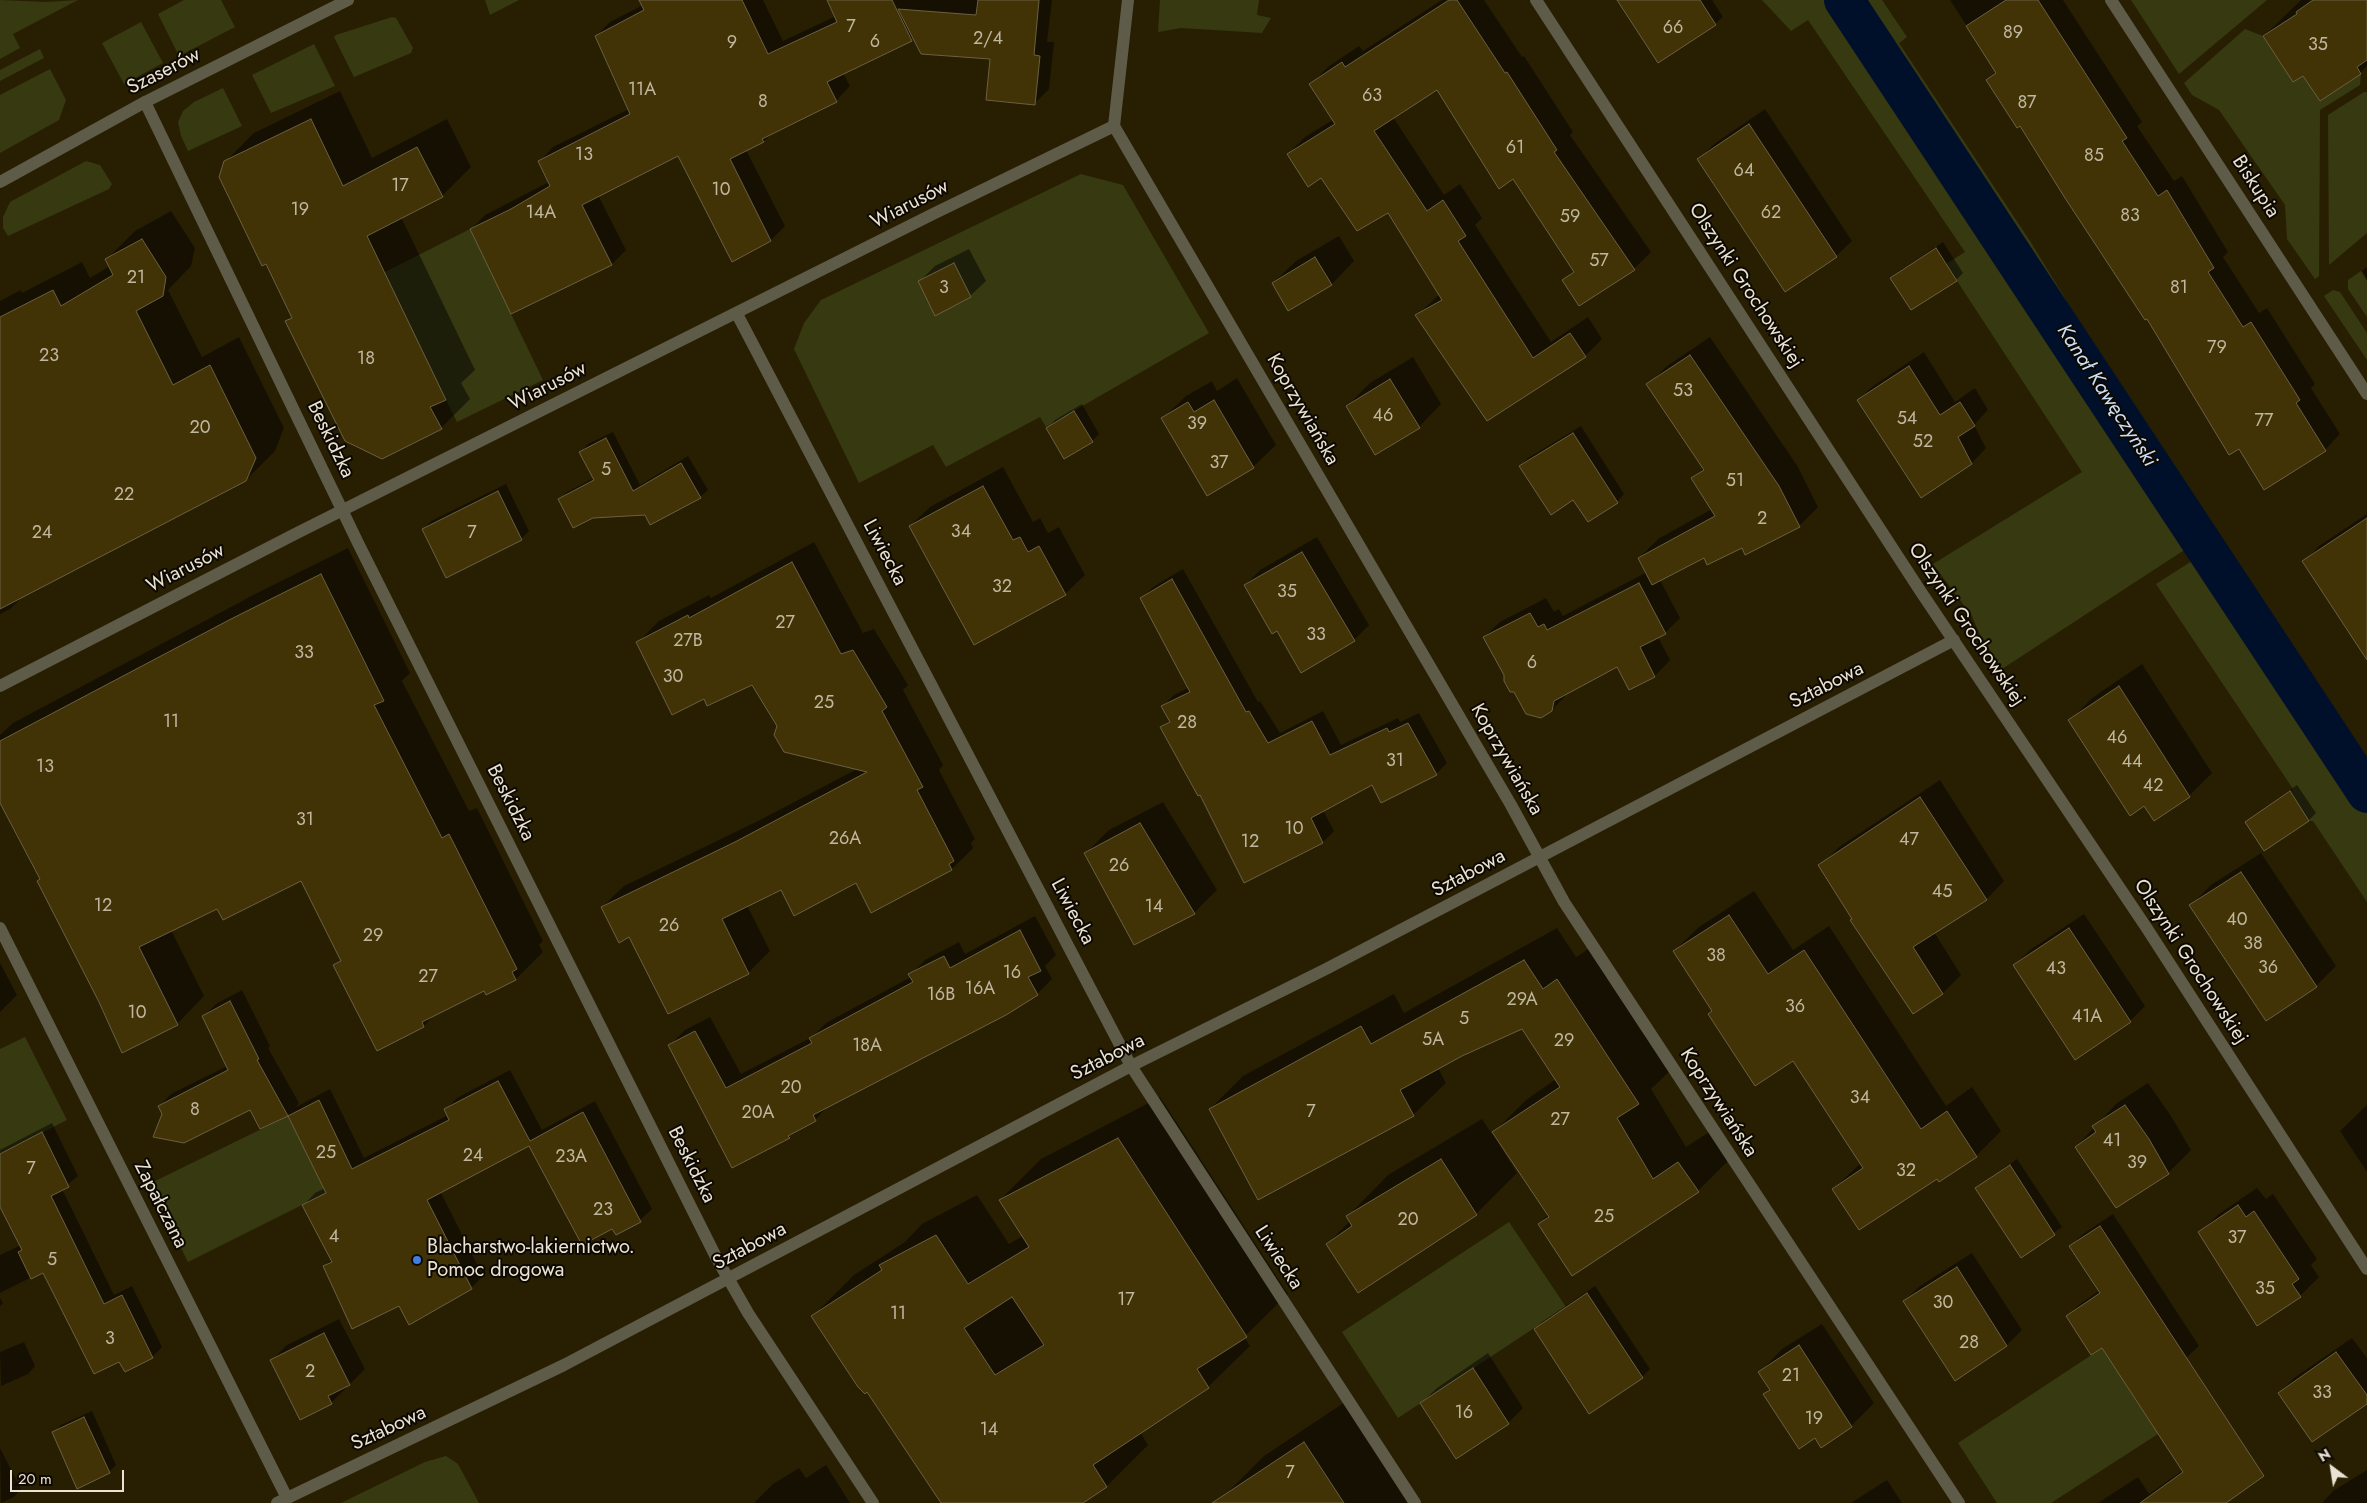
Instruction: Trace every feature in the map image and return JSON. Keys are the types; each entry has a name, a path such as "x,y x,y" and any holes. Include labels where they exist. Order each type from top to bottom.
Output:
{"street":[{"name":"Szaserów","path":"0,182 145,102 348,0"},
{"path":"1114,126 1128,0"},
{"name":"Olszynki Grochowskiej","path":"1536,0 1954,640 2146,927 2367,1269"},
{"name":"Biskupia","path":"2111,0 2367,394"},
{"name":"Beskidzka","path":"145,102 343,510 728,1279 872,1503"},
{"name":"Wiarusów","path":"0,686 343,510 737,314 932,214 1114,126"},
{"name":"Koprzywiańska","path":"1114,126 1564,902 1959,1503"},
{"name":"Liwiecka","path":"737,314 1131,1066 1415,1503"},
{"name":"Sztabowa","path":"282,1501 538,1378 1131,1066 1326,969 1954,640"},
{"name":"Zapałczana","path":"0,928 282,1501"}],"green space":[{"path":"0,0 46,2 78,0 13,34 20,48 0,59"},
{"path":"184,0 221,0 235,27 179,56 158,14"},
{"path":"485,0 519,0 490,15"},
{"path":"1160,0 1259,0 1257,15 1271,18 1262,33 1181,28 1158,32"},
{"path":"1762,0 1882,0 1907,37 1899,43 2030,241 2112,375 2215,530 2002,669 1979,633 1972,616 1933,564 2082,472 1946,264 1965,252 1808,20 1791,31"},
{"path":"2131,0 2267,0 2179,74"},
{"path":"392,17 396,18 413,48 411,53 354,77 334,37"},
{"path":"141,22 163,63 124,84 102,43"},
{"path":"2245,29 2263,36 2293,82 2303,76 2320,101 2361,74 2360,85 2320,110 2319,276 2315,279 2287,239 2285,205 2219,110 2192,95 2184,83"},
{"path":"314,44 335,86 271,113 252,75"},
{"path":"40,49 44,58 0,81 0,70"},
{"path":"50,69 66,100 59,120 0,153 0,95"},
{"path":"223,88 242,126 188,151 181,136 178,122 183,111 194,102"},
{"path":"2364,92 2367,92 2367,233 2329,265 2328,115"},
{"path":"86,161 100,165 112,184 109,189 8,236 3,228 3,217 10,202"},
{"path":"1081,174 1123,185 1209,333 1046,427 1040,417 946,467 933,445 859,483 794,349 804,323 821,300"},
{"path":"470,229 543,380 457,422 383,273"},
{"path":"2361,271 2367,281 2367,317 2348,289 2348,280"},
{"path":"2333,290 2340,292 2367,333 2367,360 2324,296"},
{"path":"2223,541 2282,639 2367,768 2367,902 2313,821 2309,821 2290,791 2293,789 2156,584"},
{"path":"25,1037 67,1120 0,1154 0,1049"},
{"path":"288,1116 326,1193 188,1262 149,1184"},
{"path":"1509,1222 1566,1307 1398,1418 1342,1332"},
{"path":"2102,1348 2158,1434 2051,1503 1997,1503 1958,1443"},
{"path":"446,1456 458,1464 479,1503 341,1503 425,1462"}],"building":[{"path":"639,0 742,0 768,54 837,22 827,0 892,0 912,41 827,82 837,102 762,139 764,142 730,159 771,241 732,262 678,156 582,205 612,265 511,314 470,229 511,209 550,186 538,161 630,114 595,36 644,10"},
{"path":"978,0 1039,0 1034,55 1040,56 1035,105 986,100 990,59 921,54 898,9 976,15"},
{"path":"1449,0 1457,0 1505,73 1507,72 1557,150 1554,152 1635,270 1579,306 1562,280 1574,272 1513,179 1499,189 1437,90 1374,131 1427,211 1443,200 1466,236 1458,241 1533,358 1570,333 1586,357 1487,421 1415,315 1442,300 1388,213 1357,231 1321,178 1308,187 1287,154 1335,124 1309,84 1342,62 1345,67"},
{"path":"1617,0 1700,0 1716,25 1658,63"},
{"path":"2006,0 2038,0 2127,138 2122,141 2158,196 2167,190 2214,268 2208,272 2243,327 2251,322 2300,400 2296,403 2326,451 2264,490 2239,449 2229,455 2147,319 2145,320 2020,126 2017,128 1986,80 1996,73 1966,26"},
{"path":"2313,0 2367,0 2367,60 2357,67 2361,74 2320,101 2303,76 2293,82 2263,36 2297,14 2296,12"},
{"path":"311,119 343,186 417,147 443,197 367,236 446,400 430,407 442,429 382,459 345,441 285,321 292,318 266,264 262,266 219,177 224,161"},
{"path":"1749,124 1837,257 1785,292 1697,159"},
{"path":"142,239 166,277 163,296 136,311 173,385 210,365 256,458 246,481 0,609 0,317 53,290 61,306 113,275 105,259"},
{"path":"1936,248 1957,281 1911,310 1890,278"},
{"path":"1315,257 1332,285 1288,311 1272,283"},
{"path":"954,263 971,297 935,316 918,281"},
{"path":"1690,355 1779,486 1800,527 1745,555 1742,548 1707,565 1704,558 1652,585 1638,558 1715,516 1691,478 1704,470 1646,384"},
{"path":"1909,366 1940,415 1960,402 1975,426 1958,437 1972,464 1921,498 1857,400"},
{"path":"1390,379 1420,428 1375,455 1346,406"},
{"path":"1214,400 1254,468 1207,496 1161,418 1188,402 1194,412"},
{"path":"1074,411 1093,442 1064,459 1046,428"},
{"path":"1573,433 1618,503 1588,522 1573,500 1551,515 1519,466"},
{"path":"606,438 633,491 681,463 701,498 650,525 645,515 593,518 573,528 558,499 594,480 579,452"},
{"path":"983,486 1013,540 1020,537 1028,552 1039,546 1066,595 974,645 909,526"},
{"path":"498,491 522,540 446,578 422,529"},
{"path":"2367,518 2367,660 2302,561"},
{"path":"1302,552 1355,641 1301,673 1277,631 1272,634 1244,585"},
{"path":"792,562 841,654 853,650 887,707 882,711 923,787 917,790 954,861 949,864 952,870 871,913 856,883 794,916 781,890 722,919 749,974 668,1014 629,937 619,943 601,907 735,842 867,772 784,752 774,735 777,726 752,685 707,706 704,699 672,715 636,642 688,615 689,618"},
{"path":"321,574 384,701 374,705 442,838 449,834 517,969 512,972 516,980 486,995 484,991 422,1022 424,1027 377,1051 333,965 341,961 301,881 223,920 217,909 139,947 178,1025 122,1053 99,1002 37,881 40,879 0,803 0,741 231,619"},
{"path":"1172,579 1246,712 1249,711 1268,743 1312,721 1330,755 1387,728 1389,732 1408,723 1437,775 1381,803 1372,785 1311,818 1323,843 1244,883 1200,795 1198,796 1160,727 1170,722 1161,706 1190,692 1140,598"},
{"path":"1639,583 1666,634 1640,647 1655,677 1629,690 1617,667 1554,701 1552,711 1541,718 1526,714 1514,692 1510,692 1504,681 1504,675 1483,637 1530,613 1538,627 1544,624 1547,630"},
{"path":"2119,686 2190,797 2154,821 2144,806 2130,816 2068,720"},
{"path":"2290,791 2309,821 2264,851 2245,822"},
{"path":"1920,797 1987,900 1913,947 1943,994 1913,1014 1850,920 1852,919 1818,865"},
{"path":"1140,823 1195,914 1134,945 1084,853"},
{"path":"2241,872 2317,987 2266,1021 2189,905"},
{"path":"1729,915 1768,974 1804,950 1921,1129 1947,1111 1977,1157 1939,1182 1937,1179 1859,1230 1832,1189 1863,1168 1793,1061 1755,1086 1708,1014 1712,1011 1673,951"},
{"path":"2069,928 2131,1022 2075,1060 2013,965"},
{"path":"1020,930 1041,971 1028,977 1038,995 1006,1015 813,1115 816,1121 788,1136 790,1138 732,1168 668,1045 695,1031 726,1088 812,1043 809,1038 913,982 908,974 944,956 950,968"},
{"path":"1524,960 1543,989 1557,979 1639,1104 1617,1118 1653,1179 1678,1162 1699,1192 1572,1276 1538,1224 1549,1217 1492,1132 1560,1087 1522,1029 1462,1056 1400,1090 1414,1116 1258,1200 1209,1109 1361,1026 1371,1044"},
{"path":"230,1001 259,1059 257,1060 288,1116 260,1129 250,1110 184,1143 153,1137 162,1114 158,1106 228,1070 202,1016"},
{"path":"498,1081 530,1141 583,1112 641,1222 616,1235 612,1229 582,1245 529,1146 427,1200 472,1289 409,1325 399,1306 352,1329 323,1266 332,1262 302,1205 326,1193 288,1116 319,1100 352,1169 449,1120 444,1109"},
{"path":"2125,1105 2149,1139 2169,1174 2116,1208 2075,1147 2096,1132 2092,1126"},
{"path":"42,1132 69,1187 51,1196 104,1304 122,1295 153,1358 125,1372 119,1362 94,1374 43,1273 31,1279 18,1252 22,1250 0,1207 0,1154"},
{"path":"1118,1138 1247,1337 1197,1369 1209,1388 1093,1465 1107,1487 1083,1503 941,1503 867,1392 865,1394 858,1387 811,1316 882,1270 879,1265 936,1235 968,1284 1029,1247 999,1200","holes":["1012,1297 1044,1345 995,1375 964,1328"]},
{"path":"1441,1159 1477,1215 1358,1293 1326,1244 1352,1226 1346,1216"},
{"path":"2010,1165 2055,1235 2021,1258 1975,1188"},
{"path":"2238,1205 2246,1217 2254,1211 2299,1279 2292,1284 2301,1297 2257,1326 2198,1232"},
{"path":"2100,1226 2264,1476 2226,1503 2140,1503 2183,1472 2102,1348 2091,1355 2066,1316 2100,1293 2069,1246"},
{"path":"1957,1267 2007,1346 1955,1381 1903,1301"},
{"path":"1587,1293 1643,1378 1589,1414 1534,1329"},
{"path":"324,1333 350,1385 328,1396 332,1404 300,1420 270,1360"},
{"path":"1799,1345 1852,1427 1821,1448 1815,1438 1799,1449 1763,1394 1770,1390 1758,1372"},
{"path":"2336,1352 2367,1395 2367,1404 2312,1442 2278,1393"},
{"path":"1473,1368 1509,1424 1456,1459 1420,1403"},
{"path":"84,1417 110,1473 77,1489 52,1432"},
{"path":"1304,1442 1344,1503 1212,1503"}],"waterway":[{"name":"Kanał Kawęczyński","path":"1844,0 2367,793"}],"place":[{"name":"Blacharstwo-lakiernictwo. Pomoc drogowa","path":"417,1260"}]}
